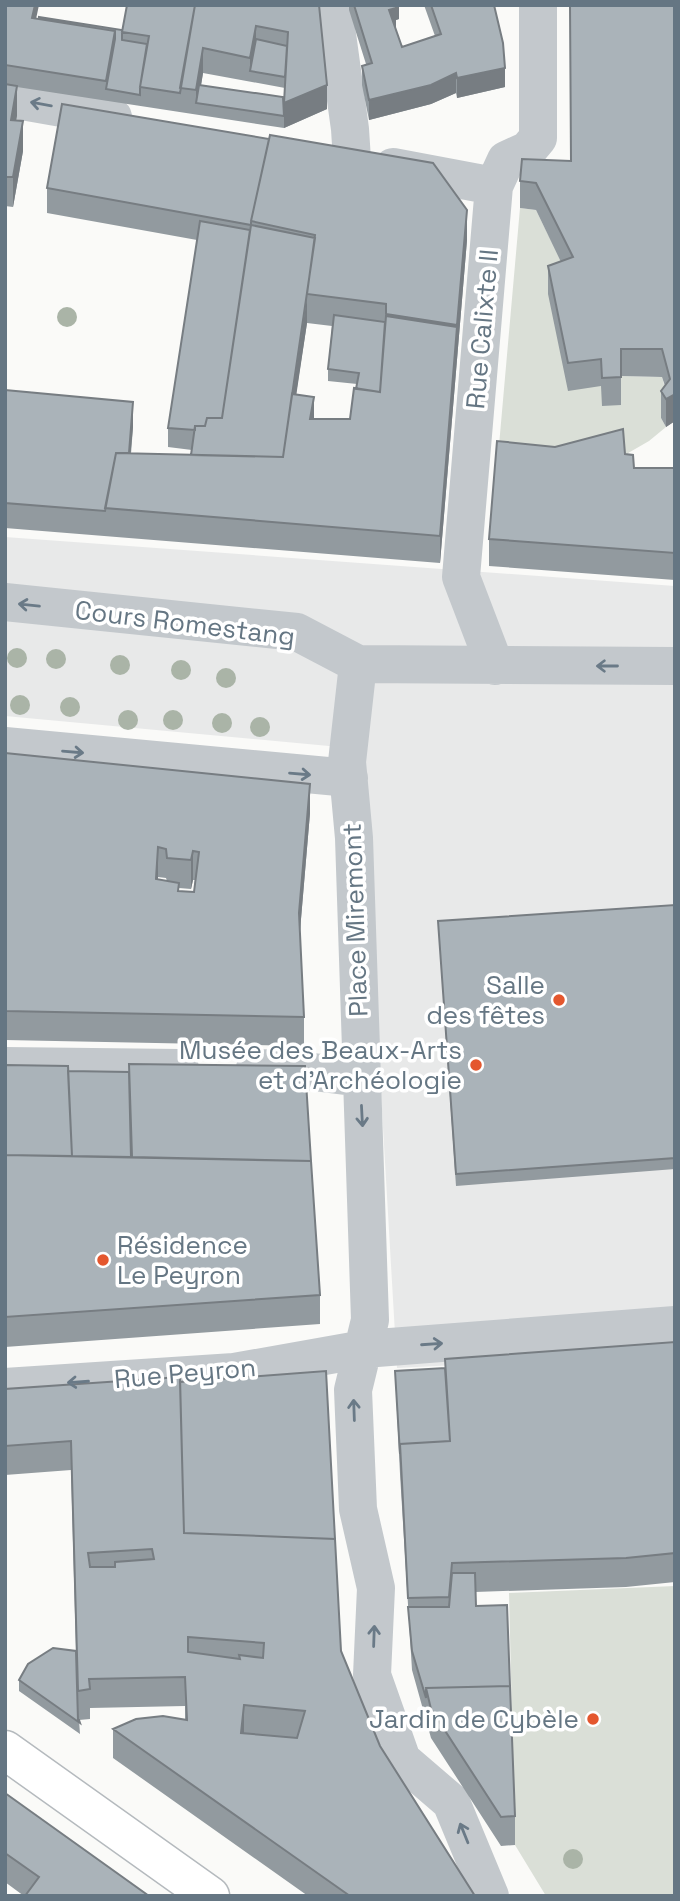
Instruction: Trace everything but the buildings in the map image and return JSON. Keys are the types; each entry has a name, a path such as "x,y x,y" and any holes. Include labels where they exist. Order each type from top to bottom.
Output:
{"main road":[{"path":"5,1750 210,1896"}],"street":[{"path":"333,5 351,129 352,160"},
{"name":"Rue Calixte II","path":"495,666 461,577 494,186 506,160 528,149 538,138 538,5"},
{"path":"5,98 152,124"},
{"path":"312,153 494,186"},
{"name":"Cours Romestang","path":"5,602 297,632 358,664"},
{"path":"358,664 675,666"},
{"name":"Place Miremont","path":"358,664 347,762 354,838 370,1320 354,1390 358,1509 376,1588 372,1675 402,1760 452,1802 490,1896"},
{"path":"5,746 349,778"},
{"path":"5,1066 290,1069 360,1078"},
{"path":"364,1349 675,1325"},
{"name":"Rue Peyron","path":"5,1387 234,1372 364,1349"}],"shaded area":[{"path":"520,208 536,210 573,285 601,386 621,404 621,376 662,377 670,406 661,418 666,427 649,441 623,456 497,468"},
{"path":"5,537 675,586 675,1354 397,1368 361,749 5,716"},
{"name":"Jardin de Cybèle","path":"675,1586 675,1896 546,1896 515,1845 509,1593"}],"place":[{"name":"Salle des fêtes","path":"559,1000"},
{"name":"Musée des Beaux-Arts et d'Archéologie","path":"476,1065"},
{"name":"Résidence Le Peyron","path":"103,1260"},
{"name":"Jardin de Cybèle","path":"593,1719"}]}
